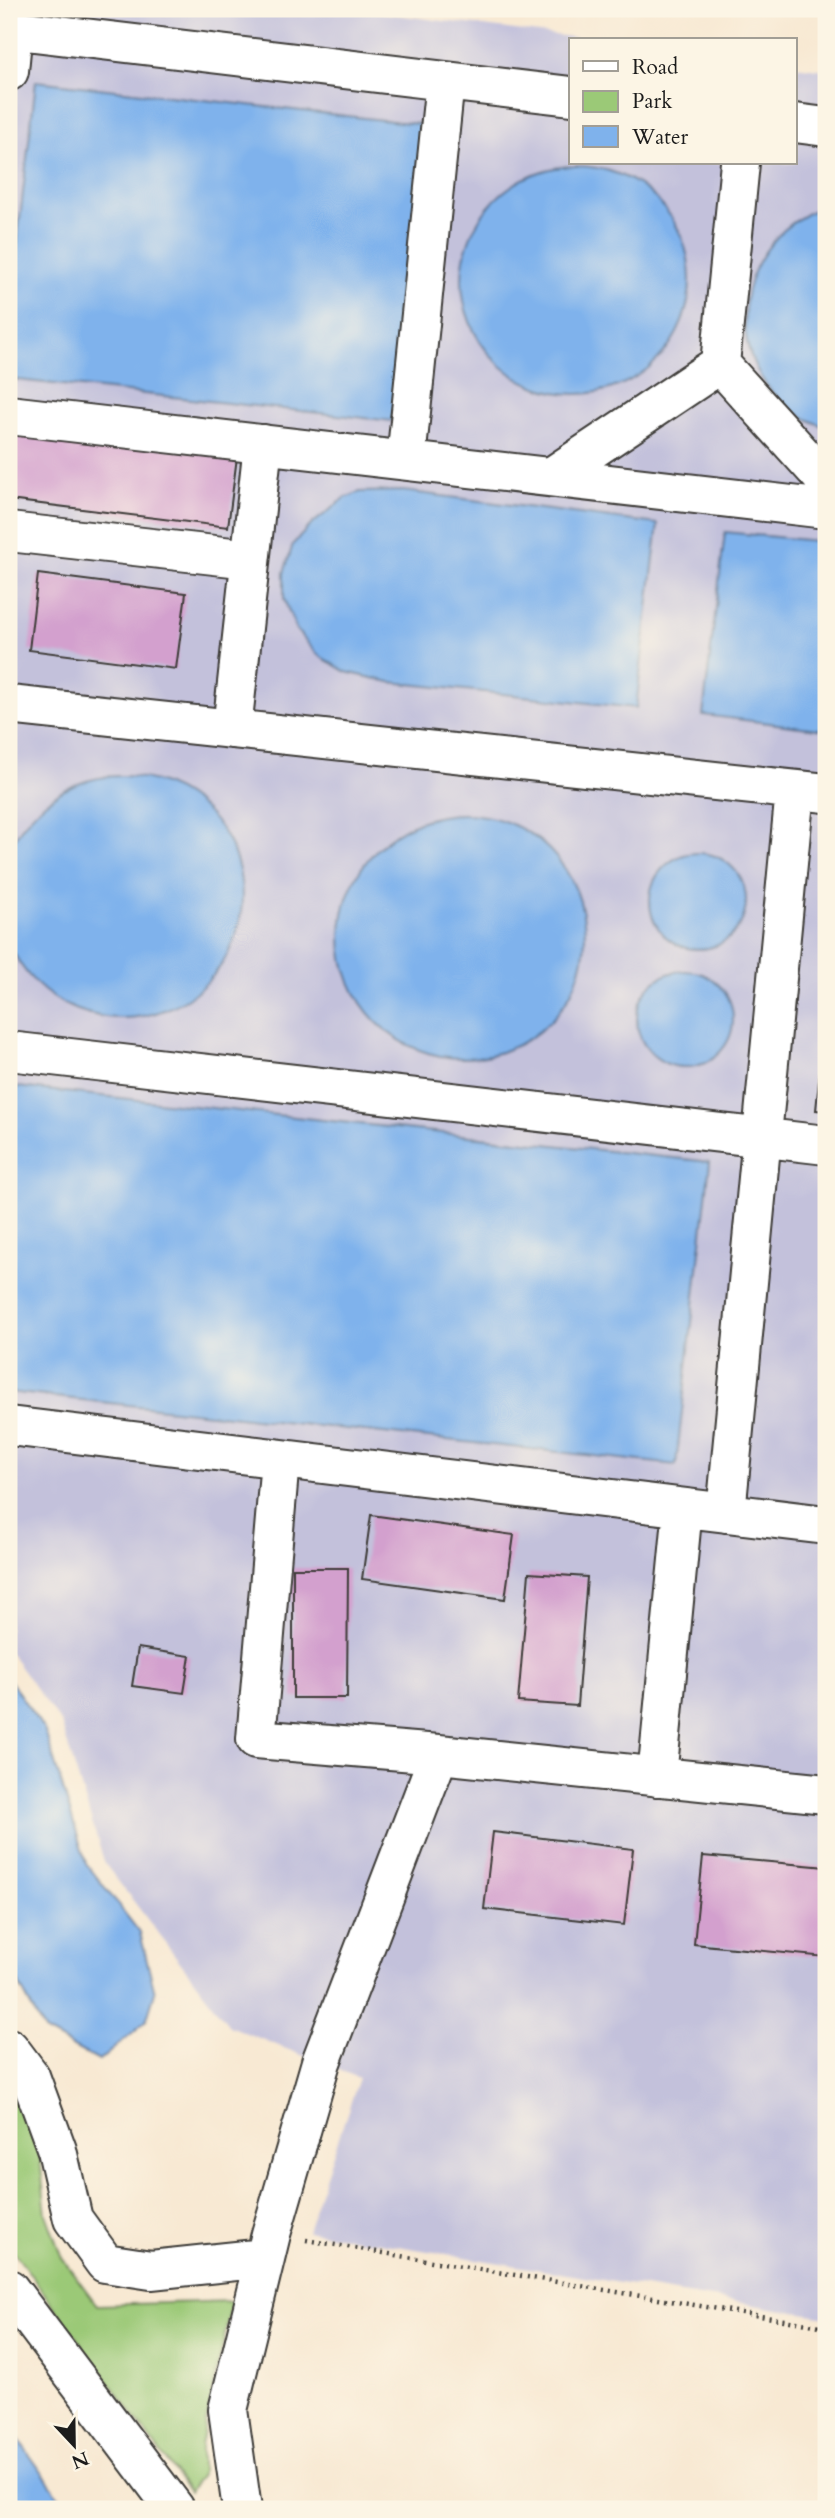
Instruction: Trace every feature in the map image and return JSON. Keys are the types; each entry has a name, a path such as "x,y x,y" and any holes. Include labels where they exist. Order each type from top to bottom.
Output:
{"street":[{"path":"9,71 11,29 569,96"},
{"path":"405,460 445,81"},
{"path":"796,123 826,127"},
{"path":"740,164 720,365 826,481"},
{"path":"551,477 720,365"},
{"path":"9,415 826,509"},
{"path":"232,729 263,444"},
{"path":"9,532 250,559"},
{"path":"9,705 811,791 762,1136 726,1513"},
{"path":"9,1051 826,1145"},
{"path":"9,1426 826,1525"},
{"path":"280,1460 256,1739 439,1754 826,1794"},
{"path":"657,1777 683,1508"},
{"path":"242,2509 228,2410 268,2246 321,2062 439,1754"},
{"path":"9,2048 30,2076 57,2150 73,2219 105,2263 151,2270 268,2246"},
{"path":"9,2289 175,2509"}],"path":[{"path":"268,2246 826,2327"}],"shaded area":[{"path":"9,9 349,9 579,38 569,38 569,164 796,164 796,66 826,70 826,2317 307,2231 359,2078 229,2026 105,1864 61,1723 9,1652"}],"green space":[{"path":"9,2084 36,2120 46,2214 62,2258 97,2305 232,2301 201,2446 201,2475 189,2492 9,2245"}],"water":[{"path":"36,81 427,125 392,421 9,379 9,313"},
{"path":"576,166 598,168 620,175 639,185 664,208 685,247 690,280 688,302 681,324 671,343 648,368 609,389 576,394 554,392 532,385 513,375 488,352 467,313 462,280 464,258 471,236 481,217 504,192 543,171"},
{"path":"826,205 826,427 790,408 765,382 749,351 745,317 750,283 765,251 791,225"},
{"path":"403,491 658,524 636,708 390,682 346,672 318,655 297,631 284,599 284,573 293,544 312,524 345,498 360,492"},
{"path":"725,532 826,542 826,730 703,715"},
{"path":"109,776 133,776 178,790 207,811 222,830 233,851 240,873 240,921 233,943 222,964 207,983 178,1004 156,1013 133,1018 109,1018 64,1004 44,991 27,974 14,954 5,932 0,909 0,885 14,840 27,820 44,803 64,790 86,781"},
{"path":"475,814 521,828 549,850 565,868 576,889 583,912 583,960 576,983 565,1004 549,1022 531,1038 510,1049 475,1058 451,1058 416,1049 395,1038 361,1004 350,983 343,960 341,924 350,889 361,868 395,834 416,823 439,816"},
{"path":"698,853 716,857 732,867 742,883 746,901 742,919 732,935 716,945 698,949 680,945 664,935 654,919 650,901 654,883 664,867 680,857"},
{"path":"685,971 703,975 719,985 729,1001 733,1019 729,1037 719,1053 703,1063 685,1067 667,1063 651,1053 641,1037 637,1019 641,1001 651,985 667,975"},
{"path":"9,1086 710,1162 676,1465 9,1392"},
{"path":"9,1679 45,1731 86,1863 140,1933 155,1992 146,2021 99,2061 44,2031 9,1965"},
{"path":"9,2426 68,2509 9,2509"}],"building":[{"path":"9,430 237,457 228,527 9,500"},
{"path":"38,574 186,593 176,669 29,650"},
{"path":"826,1031 826,1111 816,1110"},
{"path":"371,1515 514,1535 505,1599 362,1579"},
{"path":"293,1568 348,1568 347,1698 293,1698"},
{"path":"529,1573 587,1577 577,1706 518,1702"},
{"path":"138,1648 190,1656 184,1693 132,1686"},
{"path":"493,1832 633,1849 624,1925 484,1909"},
{"path":"703,1856 826,1867 826,1957 694,1944"}]}
